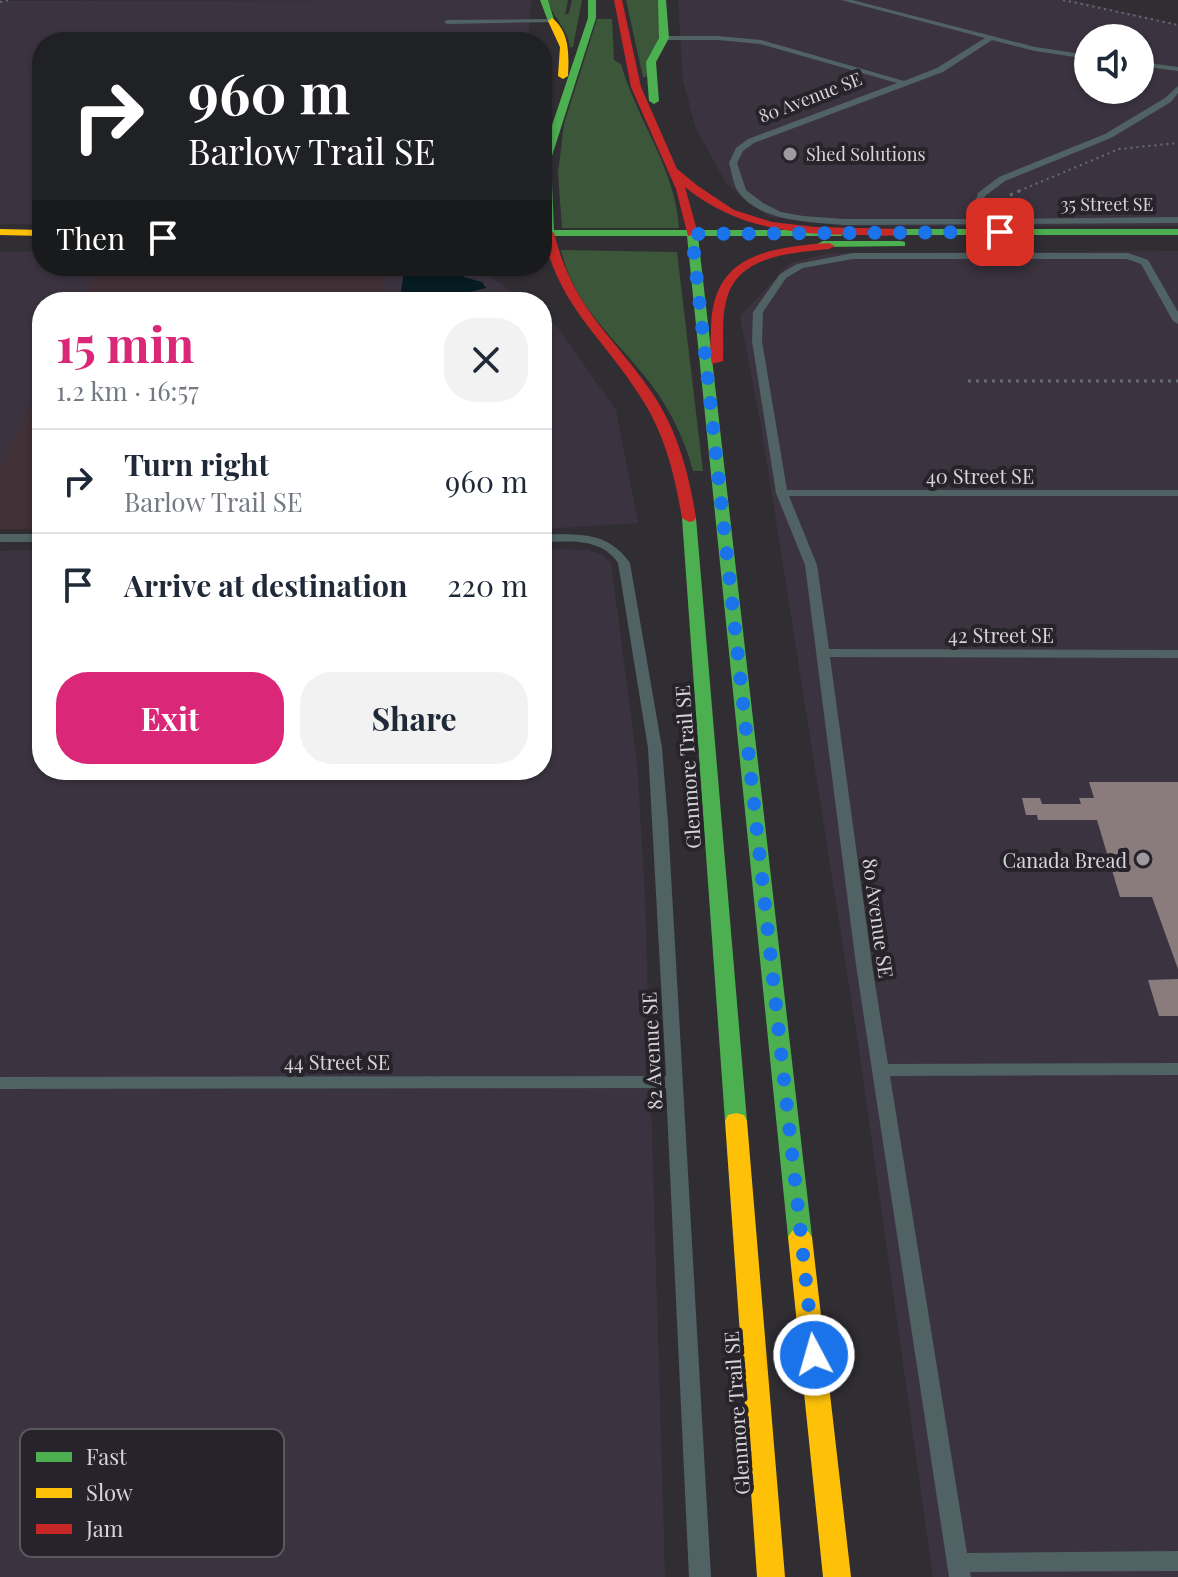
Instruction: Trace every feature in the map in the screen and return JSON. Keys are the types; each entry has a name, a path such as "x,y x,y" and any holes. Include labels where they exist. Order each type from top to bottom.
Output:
{"main road":[{"path":"544,0 552,21 563,37 567,52 553,131"},
{"name":"Glenmore Trail SE","path":"552,135 592,18 592,0"},
{"path":"618,0 636,87 681,189 689,241 686,287 704,338 837,1577"},
{"path":"658,137 650,68 653,54 664,38 662,0"},
{"path":"673,170 711,201 731,212 761,222 813,229 1178,232"},
{"path":"0,232 32,233"},
{"path":"552,238 653,234 689,241 903,232"},
{"path":"552,238 875,244 1178,243"},
{"path":"0,243 32,243"},
{"path":"711,400 717,377 720,297 727,278 742,267 773,255 804,249 875,244"},
{"name":"Glenmore Trail SE","path":"552,259 561,286 572,304 648,395 680,466 689,515 771,1577"},
{"path":"545,276 572,304"}],"street":[{"path":"844,0 991,38 1074,54"},
{"path":"447,22 552,21"},
{"path":"664,38 761,42 905,83"},
{"name":"80 Avenue SE","path":"844,222 778,214 760,205 742,191 734,157 756,139 940,70 991,38"},
{"path":"1154,66 1178,69"},
{"path":"974,220 981,195 1002,179 1108,136 1168,100 1178,88"},
{"name":"35 Street SE","path":"844,222 1178,220"},
{"name":"80 Avenue SE","path":"958,1570 881,1070 825,653 811,565 782,493 757,341 758,312 783,276 800,266 853,256 1138,258 1145,262 1178,321"},
{"name":"40 Street SE","path":"782,493 1178,493"},
{"path":"0,538 32,538"},
{"name":"82 Avenue SE","path":"552,538 597,539 617,549 624,563 655,748 700,1577"},
{"name":"42 Street SE","path":"825,653 1178,654"},
{"path":"881,1070 1178,1069"},
{"name":"44 Street SE","path":"0,1083 675,1082"},
{"path":"958,1570 1178,1561"}],"shaded area":[{"path":"531,0 529,32 32,32 32,224 0,224 0,1"},
{"path":"678,0 1072,0 1178,24 1178,226 845,226 769,217 726,183 695,126 683,80"},
{"path":"32,251 32,276 93,276 85,292 32,292 32,401 0,466 0,252"},
{"path":"1178,251 1178,1577 933,1577 858,1042 762,431 740,316 790,263 830,253"},
{"path":"93,276 386,276 382,292 85,292"},
{"path":"386,276 490,276 512,292 382,292"},
{"path":"552,322 616,410 638,523 552,528"},
{"path":"32,401 32,529 0,529 0,466"},
{"path":"552,549 588,550 603,555 611,563 637,763 645,898 665,1577 0,1577 0,551 32,550 32,780 552,780"}],"green space":[{"path":"548,0 568,0 565,15 569,13 572,0 582,0 573,47 570,47"},
{"path":"626,0 659,0 661,31 646,77 643,77"},
{"path":"597,19 612,19 614,60 621,64 664,165 679,228 562,228 558,173 564,124"},
{"path":"561,250 677,252 703,471 693,471 684,443 664,403 582,299 566,268"}],"water":[{"path":"403,276 463,276 482,282 486,288 470,292 401,292"}],"building":[{"name":"Canada Bread","path":"1089,782 1178,782 1178,969 1152,897 1120,897 1097,820 1038,820 1037,815 1026,815 1022,798 1040,798 1042,804 1081,804 1079,798 1094,798"},
{"path":"1178,979 1178,1016 1159,1016 1148,980"}],"railway":[{"path":"0,2 9,0"},
{"path":"1063,0 1178,25"},
{"path":"1019,191 1119,149 1178,143"},
{"path":"1010,195 1024,189"},
{"path":"968,381 1178,381"}],"traffic: fast":[{"path":"544,0 552,21"},
{"path":"552,141 592,18 592,0"},
{"path":"662,0 664,38"},
{"path":"654,101 651,62 664,38"},
{"path":"883,232 1178,232"},
{"path":"552,233 841,233"},
{"path":"692,234 800,1237"},
{"path":"823,244 901,244"},
{"path":"689,518 736,1121"}],"traffic: slow":[{"path":"552,21 565,47 563,76"},
{"path":"0,232 32,233"},
{"path":"736,1121 771,1577"},
{"path":"800,1237 837,1577"}],"traffic: jam":[{"path":"618,0 636,87 681,189 692,234"},
{"path":"674,171 715,203 750,220 815,231 903,232"},
{"path":"717,361 720,299 726,284 736,272 764,256 829,246"},
{"path":"552,248 563,281 574,301 645,392 662,421 679,469 689,518"}],"place":[{"name":"Shed Solutions","path":"790,154"},
{"name":"Canada Bread","path":"1143,859"}],"route":[{"path":"814,1355 692,234 1000,232"}]}
